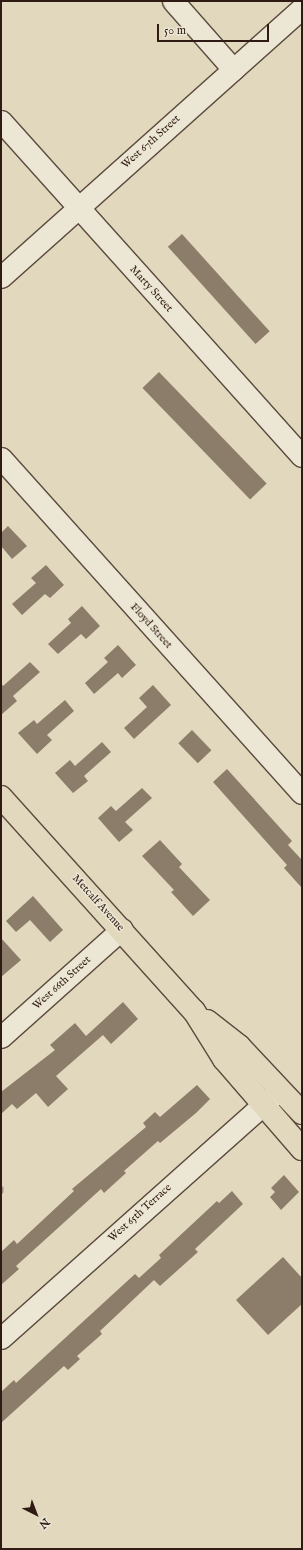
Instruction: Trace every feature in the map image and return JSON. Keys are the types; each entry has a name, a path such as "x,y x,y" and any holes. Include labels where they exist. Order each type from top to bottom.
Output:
{"main road":[{"name":"Metcalf Avenue","path":"1,797 122,929 194,1011 224,1059 302,1149"},
{"name":"Metcalf Avenue","path":"194,1011 240,1046 302,1113"}],"street":[{"path":"173,1 233,69"},
{"name":"West 67th Street","path":"1,277 302,8"},
{"name":"Marty Street","path":"1,121 302,456"},
{"name":"Floyd Street","path":"1,458 302,793"},
{"name":"West 66th Street","path":"1,1037 122,929"},
{"name":"West 65th Terrace","path":"1,1338 280,1089"}],"building":[{"path":"182,234 270,331 256,344 168,247"},
{"path":"159,372 267,483 250,499 142,388"},
{"path":"8,526 27,546 12,559 1,546 1,533"},
{"path":"46,565 64,585 50,598 45,594 22,615 12,604 36,583 31,578"},
{"path":"82,606 100,626 86,639 81,634 58,654 48,644 71,623 68,619"},
{"path":"118,645 136,665 122,678 118,673 94,694 85,683 108,662 104,658"},
{"path":"30,662 40,672 13,696 17,701 1,715 1,683 3,686"},
{"path":"153,685 171,705 134,739 124,728 147,707 139,698"},
{"path":"65,700 74,711 47,735 52,740 37,754 18,733 34,720 37,724"},
{"path":"192,730 211,750 198,763 178,743"},
{"path":"102,742 111,752 84,776 88,781 73,793 55,773 70,760 75,766"},
{"path":"227,769 292,841 288,845 302,860 302,888 284,868 287,865 213,782"},
{"path":"142,788 152,798 125,822 133,830 119,842 98,818 111,806 116,811"},
{"path":"160,840 182,864 179,867 210,900 193,916 171,892 174,890 142,856"},
{"path":"33,896 63,930 50,942 30,920 16,932 6,921"},
{"path":"1,938 21,960 1,977"},
{"path":"123,1002 138,1019 111,1044 103,1035 56,1076 68,1089 48,1107 36,1093 17,1109 12,1104 1,1114 1,1092 55,1050 50,1045 75,1023 86,1036"},
{"path":"197,1085 210,1099 196,1113 160,1143 158,1141 124,1171 126,1173 104,1193 101,1189 16,1266 19,1269 1,1285 1,1252 14,1240 17,1244 74,1191 72,1189 146,1127 143,1123 155,1112 160,1117"},
{"path":"284,1175 299,1192 281,1210 270,1197 275,1192 271,1188"},
{"path":"232,1191 243,1204 195,1249 198,1252 160,1286 154,1280 100,1331 102,1334 77,1356 80,1359 68,1370 64,1366 1,1423 1,1392 14,1380 16,1383 135,1274 139,1278 161,1258 159,1255 217,1201 219,1203"},
{"path":"283,1257 302,1278 302,1304 268,1335 236,1300"}]}
